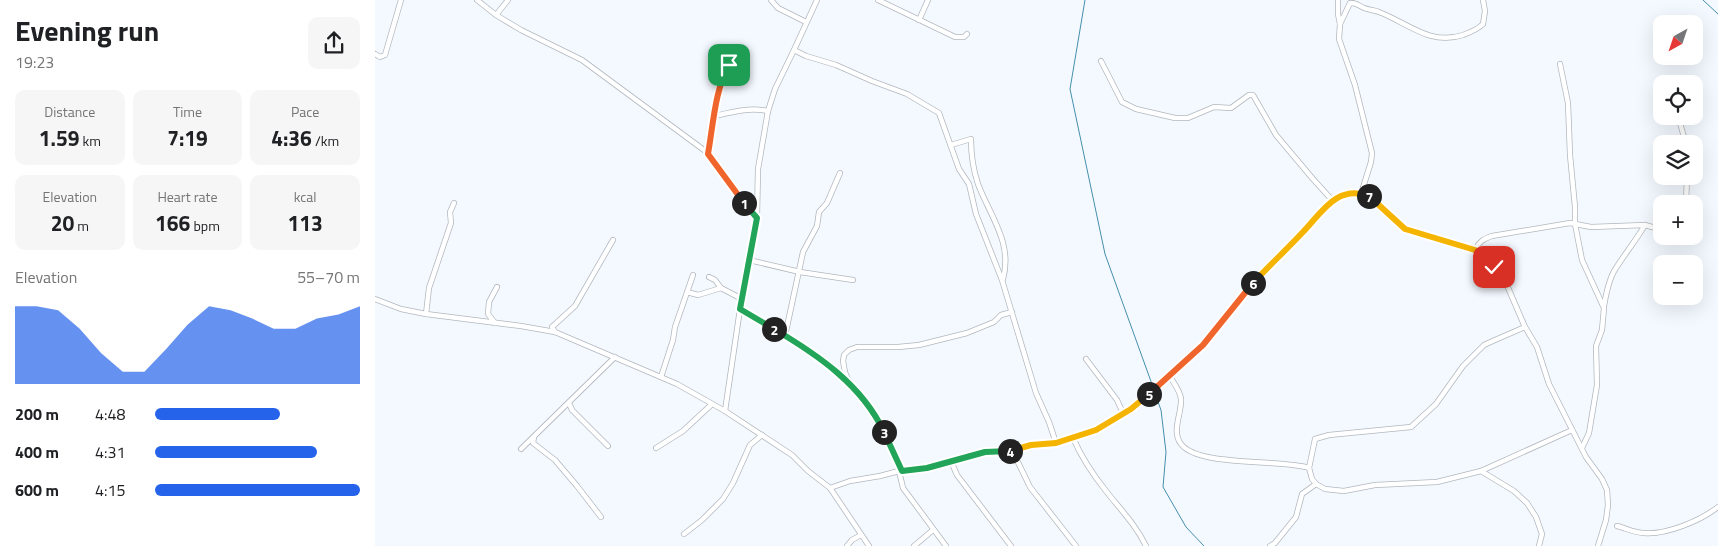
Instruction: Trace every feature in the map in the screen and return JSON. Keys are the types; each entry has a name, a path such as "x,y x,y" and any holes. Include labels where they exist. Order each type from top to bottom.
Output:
{"street":[{"path":"375,54 381,57 385,55 401,0"},
{"path":"477,0 496,15 527,33 582,60 708,154 741,200 757,218"},
{"path":"496,15 508,0"},
{"path":"771,0 779,8 806,22"},
{"path":"725,411 740,309 757,218 758,169 768,111 775,89 817,0"},
{"path":"878,0 955,37 964,37 967,34"},
{"path":"919,20 928,0"},
{"path":"1338,0 1338,14 1341,24"},
{"path":"1361,194 1367,178 1372,152 1355,85 1339,39 1341,24 1350,1 1379,12 1428,36 1444,39 1454,38 1479,28 1483,24 1485,11 1483,0"},
{"path":"795,50 806,56 836,65 892,88 939,113 959,169 969,184 976,214 1002,280 1036,393 1056,443"},
{"path":"1101,61 1123,102 1136,109 1159,116 1189,118 1214,107 1231,108 1243,98 1253,95 1276,135 1333,201"},
{"path":"1559,64 1568,103 1569,155 1575,224 1582,260 1604,308"},
{"path":"708,154 720,90 729,65"},
{"path":"715,116 757,109 768,111"},
{"path":"951,145 971,139 973,169 1003,242 1005,269 1002,280"},
{"path":"785,336 803,252 817,226 819,212 827,203 840,173"},
{"path":"830,488 850,481 900,471 927,468 985,452 1056,443 1096,430 1140,403 1203,345 1249,286 1303,232 1316,215 1338,197 1351,193 1372,198 1405,229 1475,250 1494,267 1506,283 1525,327 1537,347 1549,384 1581,448 1602,479 1607,490 1608,505 1598,546"},
{"path":"426,314 429,288 451,223 450,212 454,203"},
{"path":"1475,250 1485,238 1502,233 1570,223 1591,228 1623,225 1645,225 1653,227"},
{"path":"1581,448 1589,433 1597,385 1596,346 1602,330 1605,296 1615,269 1645,225"},
{"path":"555,332 552,327 575,306 613,240"},
{"path":"749,260 799,272 853,280"},
{"path":"661,377 673,340 675,327 693,275"},
{"path":"709,277 715,280 721,288 742,299"},
{"path":"495,323 488,314 489,302 497,286"},
{"path":"687,292 698,295 721,288"},
{"path":"375,300 401,309 426,314 555,332 661,377 725,411 792,455 808,471 830,488 869,546"},
{"path":"740,309 785,336 849,381"},
{"path":"946,546 903,488 900,471 882,427 849,381 845,372 844,355 849,350 857,347 919,345 967,333 994,322 1001,315 1012,312"},
{"path":"1525,327 1495,340 1475,354 1463,366 1436,404 1411,427 1329,435 1315,439 1309,468 1312,479 1316,484 1325,489 1344,491 1375,485 1437,482 1481,471 1572,430"},
{"path":"521,449 615,357"},
{"path":"1086,359 1117,400 1123,413"},
{"path":"1169,375 1179,390 1181,399 1177,422 1181,445 1198,454 1209,457 1309,468"},
{"path":"569,403 572,410 608,446"},
{"path":"656,448 683,431 711,404"},
{"path":"684,534 702,520 723,499 731,488 751,445 762,436"},
{"path":"534,437 533,443 555,460 601,517"},
{"path":"1073,438 1105,490 1135,526 1146,546"},
{"path":"1012,450 1030,487 1076,546"},
{"path":"951,461 957,475 1011,546"},
{"path":"1481,471 1514,491 1527,503 1536,517 1542,534 1539,546"},
{"path":"1271,546 1287,530 1296,517 1302,494 1316,484"},
{"path":"1617,526 1645,534 1684,526 1718,508"},
{"path":"914,546 933,530"},
{"path":"847,546 852,540 861,535"}],"waterway":[{"path":"1085,0 1070,89 1105,254 1153,387"},
{"path":"1703,0 1718,14"},
{"path":"1154,391 1161,410 1166,452 1163,487 1186,527 1204,546"}],"route":[{"path":"729,65 720,90 708,154 741,200 757,218 740,309 814,355 849,381 882,427 902,471 927,468 985,452 1056,443 1096,430 1131,409 1203,345 1249,286 1303,232 1316,215 1338,197 1351,193 1372,198 1405,229 1417,231 1475,250 1494,267"}]}
